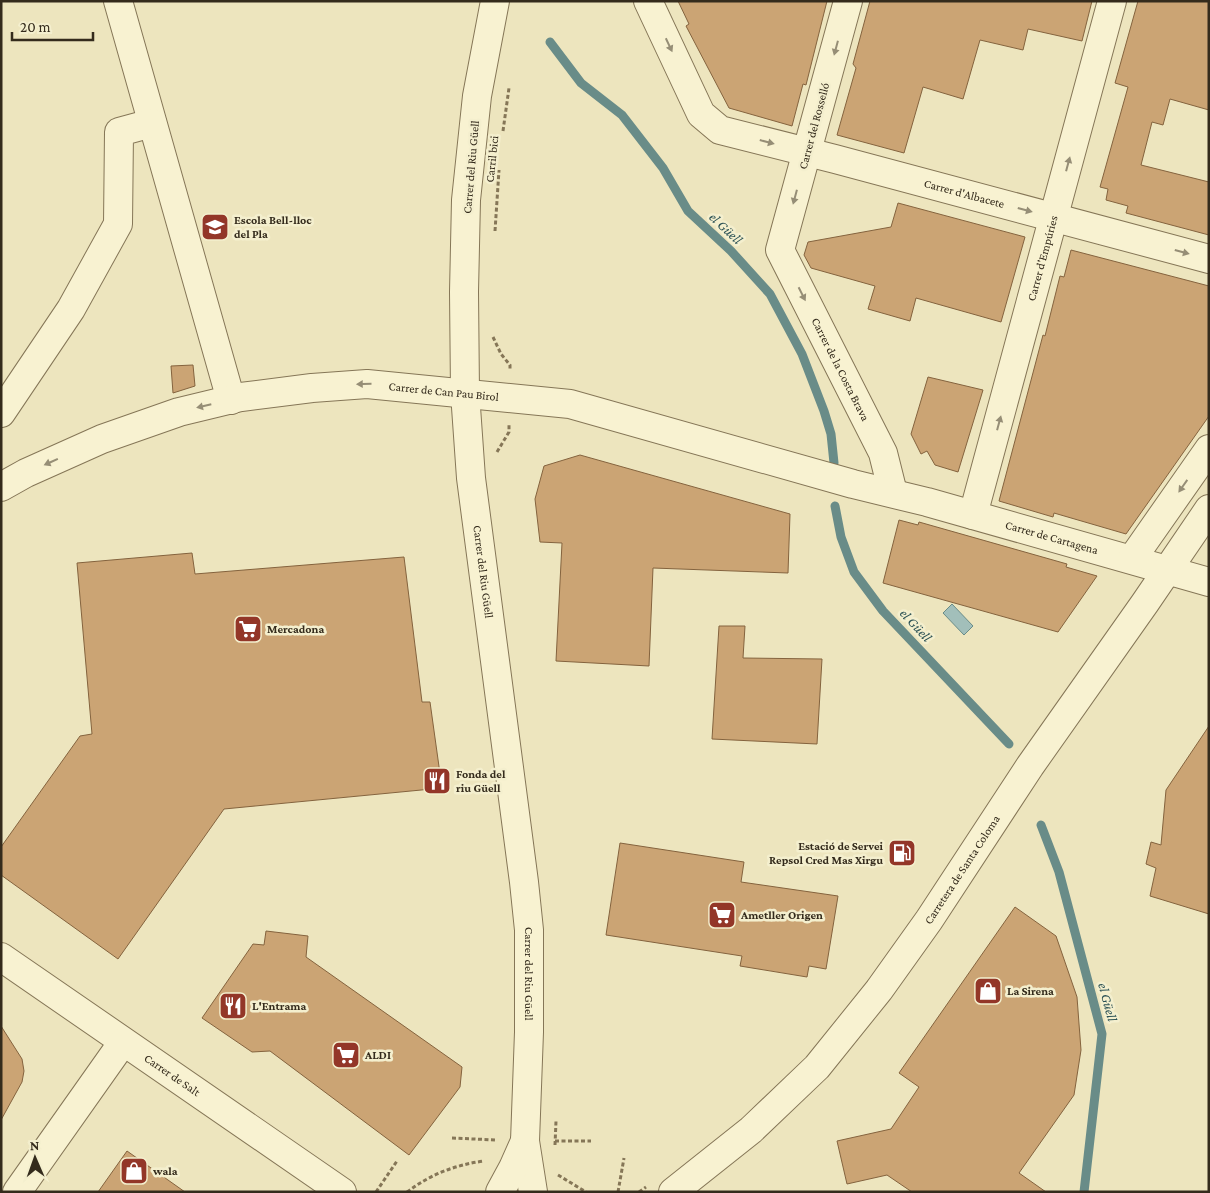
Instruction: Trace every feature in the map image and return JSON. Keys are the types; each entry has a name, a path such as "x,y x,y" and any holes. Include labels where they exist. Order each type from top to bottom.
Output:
{"street":[{"path":"118,1 232,400"},
{"name":"Carrer del Riu Güell","path":"495,1 477,96 466,200 464,292 465,393 471,478 529,930 529,1032 525,1141 533,1192"},
{"name":"Carrer d'Albacete","path":"648,1 701,114 720,130 807,153 835,158 1209,259"},
{"name":"Carrer del Rosselló","path":"780,250 848,1"},
{"name":"Carrer d'Empúries","path":"973,515 1112,1"},
{"path":"1,413 71,309 118,224 119,132 152,123"},
{"name":"Carrer de la Costa Brava","path":"780,250 883,453 893,494"},
{"name":"Carrer de Can Pau Birol","path":"1,487 26,473 102,439 179,412 232,400 312,388 367,384 570,404 893,494"},
{"path":"1132,559 1209,449"},
{"name":"Carrer de Cartagena","path":"893,494 1168,569 1209,582"},
{"name":"Carretera de Santa Coloma","path":"673,1192 751,1130 817,1068 879,990 929,920 1030,766 1209,509"},
{"name":"Carrer de Salt","path":"1,958 342,1192"},
{"path":"17,1192 123,1042"},
{"name":"Carrer del Riu Güell","path":"500,1192 514,1168 525,1141"}],"path":[{"name":"Carril bici","path":"503,136 509,88"},
{"name":"Carril bici","path":"495,231 500,165"},
{"path":"618,1192 624,1158"},
{"path":"376,1192 397,1161"},
{"path":"555,1173 586,1192"}],"water":[{"path":"952,604 973,626 964,635 943,613"}],"building":[{"path":"678,1 827,1 806,85 803,84 792,126 729,108 686,26 689,24"},
{"path":"870,1 1092,1 1082,41 1028,29 1023,50 980,40 963,99 923,87 904,153 837,135 856,68 853,64"},
{"path":"1138,1 1209,1 1209,110 1170,99 1163,125 1152,122 1141,165 1209,182 1209,235 1126,213 1128,206 1106,200 1108,189 1100,187 1128,87 1115,83"},
{"path":"898,203 1025,237 1001,322 916,298 910,321 868,309 875,286 811,268 804,255 808,242 891,227"},
{"path":"1071,250 1209,286 1209,416 1126,534 1054,513 1053,517 999,501 1043,335 1045,336 1060,276 1064,277"},
{"path":"193,365 195,386 173,393 171,366"},
{"path":"928,377 983,390 958,472 935,465 927,451 921,454 911,434"},
{"path":"580,455 790,514 788,573 653,568 649,666 556,661 562,543 540,542 535,499 544,466"},
{"path":"899,520 918,525 919,522 1067,564 1066,567 1097,576 1058,632 883,583"},
{"path":"192,553 195,574 404,557 422,702 430,702 442,788 224,809 118,959 1,875 1,847 80,736 92,734 77,563"},
{"path":"719,626 745,626 743,658 822,659 817,744 712,739"},
{"path":"1209,726 1209,914 1150,896 1156,868 1146,864 1151,842 1161,845 1166,790"},
{"name":"Ametller Origen","path":"620,843 744,862 741,882 838,896 826,969 809,966 807,977 740,966 742,956 606,935"},
{"path":"1015,907 1056,936 1077,997 1081,1050 1074,1095 1019,1173 1046,1192 912,1192 887,1175 847,1184 837,1141 891,1129 919,1087 899,1073"},
{"path":"266,931 308,936 306,957 462,1067 460,1087 409,1155 270,1051 252,1052 202,1018 253,944 264,945"},
{"path":"1,1026 22,1059 24,1071 22,1082 1,1120"},
{"name":"wala","path":"127,1151 185,1192 98,1192"}],"waterway":[{"name":"el Güell","path":"550,42 581,83 622,115 663,168 688,211 731,251 770,294 802,354 824,411 831,434 834,463"},
{"name":"el Güell","path":"835,506 841,537 854,572 883,611 1009,744"},
{"name":"el Güell","path":"1041,825 1059,872 1102,1034 1084,1192"}],"place":[{"name":"Escola Bell-lloc del Pla","path":"215,227"},
{"name":"Mercadona","path":"248,629"},
{"name":"Fonda del riu Güell","path":"437,781"},
{"name":"Estació de Servei Repsol Cred Mas Xirgu","path":"902,853"},
{"name":"Ametller Origen","path":"722,915"},
{"name":"La Sirena","path":"988,991"},
{"name":"L'Entrama","path":"233,1006"},
{"name":"ALDI","path":"346,1055"},
{"name":"wala","path":"134,1171"}]}
